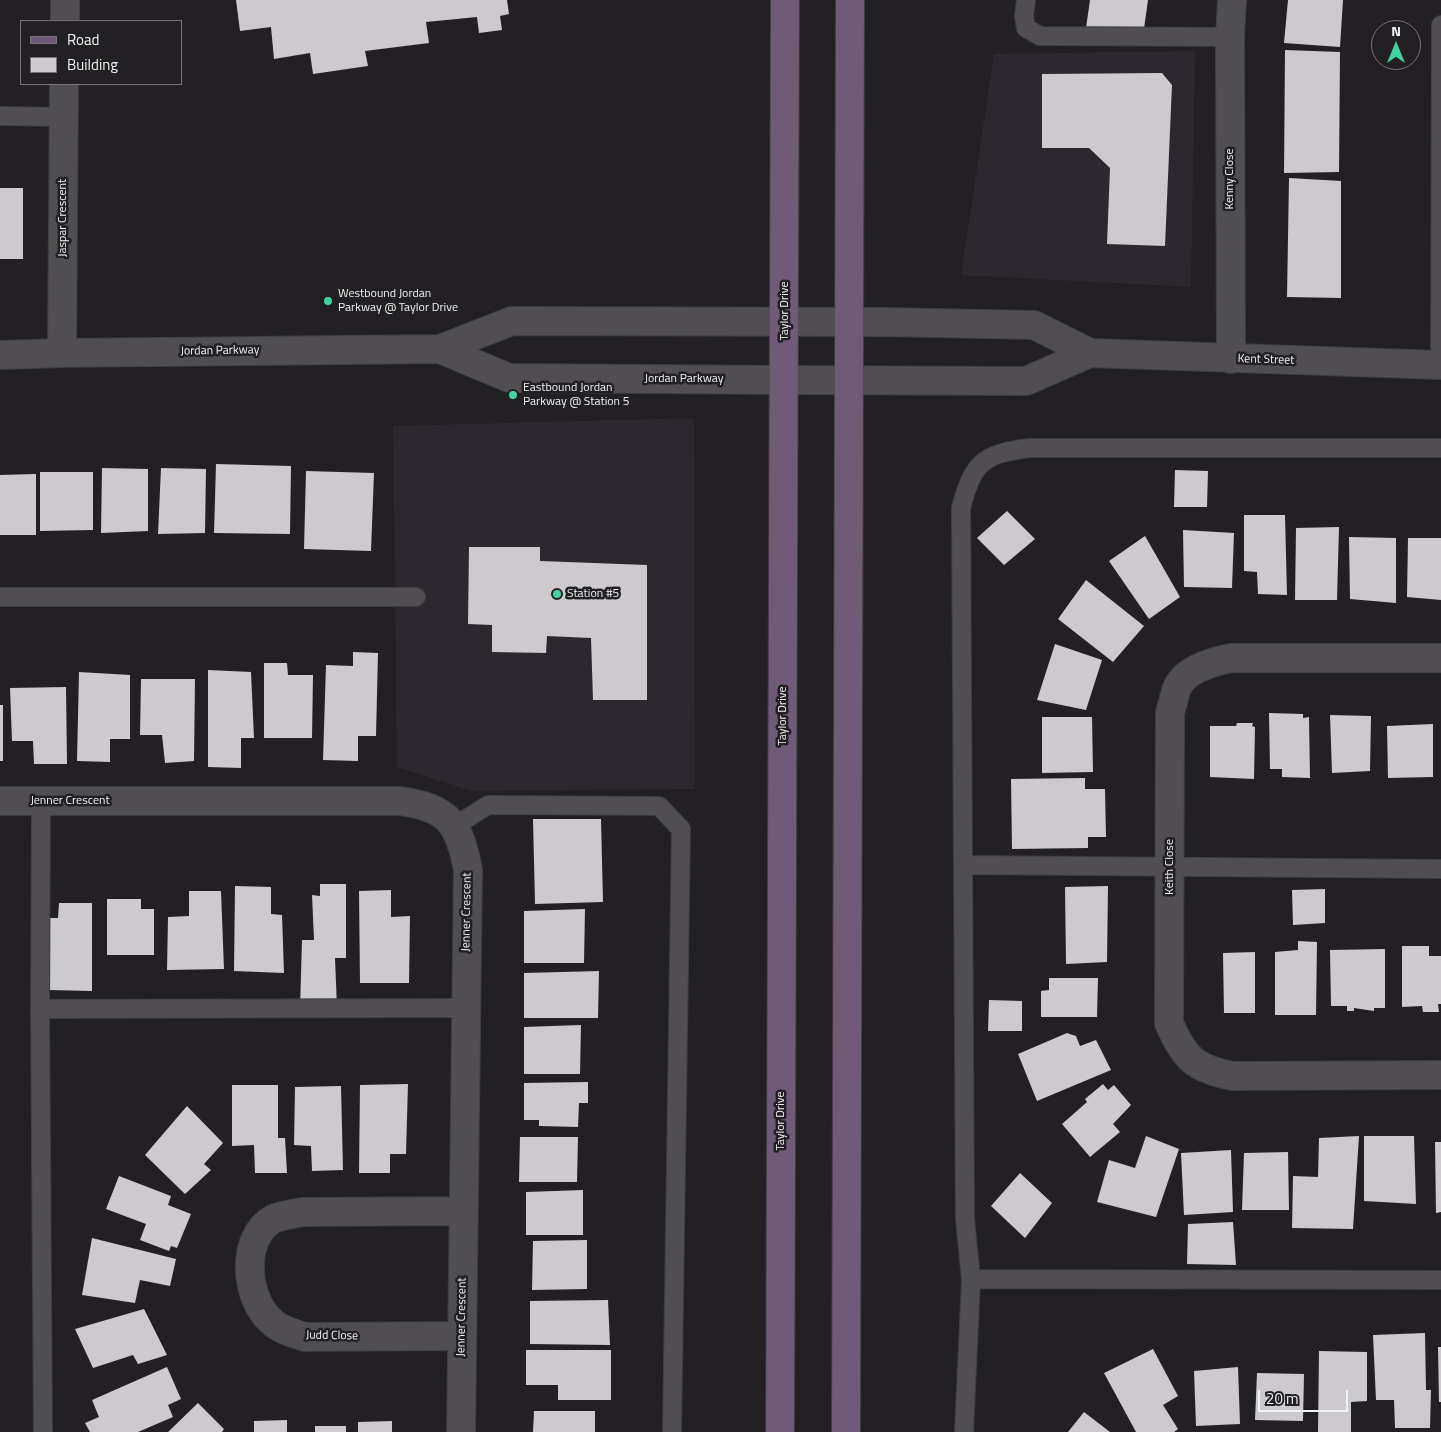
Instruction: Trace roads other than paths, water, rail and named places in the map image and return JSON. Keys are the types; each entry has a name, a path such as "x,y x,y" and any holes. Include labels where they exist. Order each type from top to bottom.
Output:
{"main road":[{"name":"Taylor Drive","path":"780,1432 785,0"},
{"path":"846,1432 850,0"}],"street":[{"path":"65,0 65,20"},
{"name":"Kenny Close","path":"1231,359 1230,37 1232,0"},
{"name":"Jaspar Crescent","path":"62,352 64,85"},
{"name":"Jordan Parkway","path":"0,355 62,352 440,348 512,321 849,322"},
{"name":"Kent Street","path":"849,322 1034,325 1090,353 1440,365"},
{"name":"Jordan Parkway","path":"440,348 508,378 848,380"},
{"name":"Kent Street","path":"848,380 1026,381 1090,353"},
{"name":"Keith Close","path":"1441,658 1231,658 1210,662 1190,674 1177,687 1170,712 1169,1024 1179,1046 1189,1059 1210,1072 1233,1076 1441,1075"},
{"name":"Jenner Crescent","path":"0,801 400,801 424,804 440,812 455,826 463,845 468,870 461,1432"},
{"name":"Judd Close","path":"462,1336 305,1337 286,1331 270,1321 256,1300 249,1275 251,1251 262,1230 273,1220 286,1216 303,1212 463,1210"}],"lane":[{"path":"1026,0 1024,16 1026,28 1040,36 1230,37"},
{"path":"1440,365 1441,25"},
{"path":"0,116 63,117"},
{"path":"964,1432 971,1279 965,1219 961,508 968,481 980,464 1001,452 1029,448 1441,448"},
{"path":"0,597 416,597"},
{"path":"41,801 40,1010 43,1432"},
{"path":"455,826 488,805 659,806 681,829 672,1432"},
{"path":"964,865 1441,869"},
{"path":"40,1010 465,1008"},
{"path":"971,1279 1441,1280"}],"place":[{"name":"Westbound Jordan Parkway @ Taylor Drive","path":"328,301"},
{"name":"Eastbound Jordan Parkway @ Station 5","path":"513,395"},
{"name":"Station #5","path":"557,594"}]}
